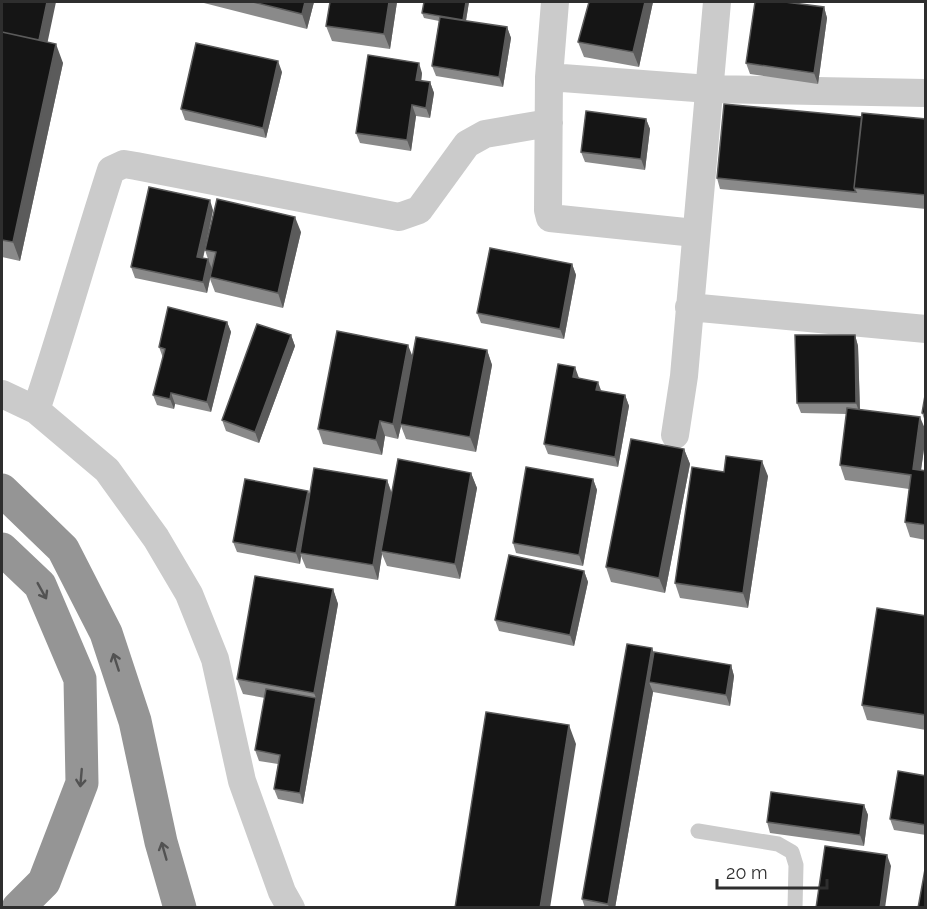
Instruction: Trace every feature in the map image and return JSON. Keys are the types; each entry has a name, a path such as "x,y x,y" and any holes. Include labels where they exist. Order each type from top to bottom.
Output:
{"highway":[{"path":"2,490 63,549 106,633 135,721 161,842 180,908"},
{"path":"2,549 40,585 80,679 82,783 44,882 18,908"}],"street":[{"path":"555,2 549,77 548,210 550,218 695,232"},
{"path":"675,435 684,376 717,2"},
{"path":"549,77 709,89 926,93"},
{"path":"36,410 68,315 78,270 111,170 124,164 399,217 419,210 467,144 476,138 484,134 549,123"},
{"path":"689,307 926,329"},
{"path":"2,394 36,410 107,470 156,538 189,594 215,659 242,780 282,892 291,908"}],"lane":[{"path":"698,831 778,844 792,852 796,866 795,908"}],"building":[{"path":"2,2 47,2 39,40 2,32"},
{"path":"253,2 305,2 302,14"},
{"path":"330,2 389,2 384,34 326,26"},
{"path":"424,2 466,2 463,20 422,13"},
{"path":"589,2 645,2 633,52 578,42"},
{"path":"755,2 785,2 824,7 814,73 746,63"},
{"path":"440,17 507,27 499,77 432,66"},
{"path":"2,32 56,44 13,242 2,240"},
{"path":"196,43 278,61 263,128 181,109"},
{"path":"368,55 419,63 416,80 430,82 426,108 412,105 407,140 356,133"},
{"path":"724,104 862,117 854,188 856,192 717,178"},
{"path":"586,111 646,119 641,159 581,152"},
{"path":"862,113 926,119 926,195 854,188"},
{"path":"149,187 210,200 197,257 208,259 203,282 131,267"},
{"path":"217,199 295,217 278,293 210,277 216,252 205,250"},
{"path":"490,248 572,264 560,329 477,313"},
{"path":"168,307 227,322 207,402 171,393 170,399 153,395 165,349 159,347"},
{"path":"257,324 291,335 255,432 222,420"},
{"path":"337,331 408,345 393,424 380,421 376,440 318,429"},
{"path":"795,335 855,335 856,403 797,403"},
{"path":"416,337 487,350 470,437 400,424"},
{"path":"558,364 575,367 573,377 598,382 596,390 625,395 615,457 544,444"},
{"path":"926,390 926,414 922,413"},
{"path":"847,408 920,417 913,469 926,471 926,525 905,522 911,475 840,465"},
{"path":"631,439 684,449 659,578 606,567"},
{"path":"726,456 762,461 743,593 675,583 692,467 724,472"},
{"path":"398,459 471,473 455,564 381,551"},
{"path":"526,467 593,479 579,555 513,543"},
{"path":"314,468 387,480 373,565 300,553"},
{"path":"245,479 308,491 296,553 233,542"},
{"path":"509,555 584,571 570,635 495,620"},
{"path":"255,576 333,589 314,693 237,679"},
{"path":"877,608 926,616 926,715 862,705"},
{"path":"627,644 652,648 608,904 582,899"},
{"path":"654,652 731,665 726,695 649,682"},
{"path":"266,689 316,698 300,793 274,789 280,755 255,750"},
{"path":"486,712 569,725 540,908 455,908"},
{"path":"898,771 926,776 926,825 890,819"},
{"path":"771,792 864,805 860,835 767,822"},
{"path":"825,846 887,855 880,908 816,908"},
{"path":"926,864 926,908 918,908"}]}
